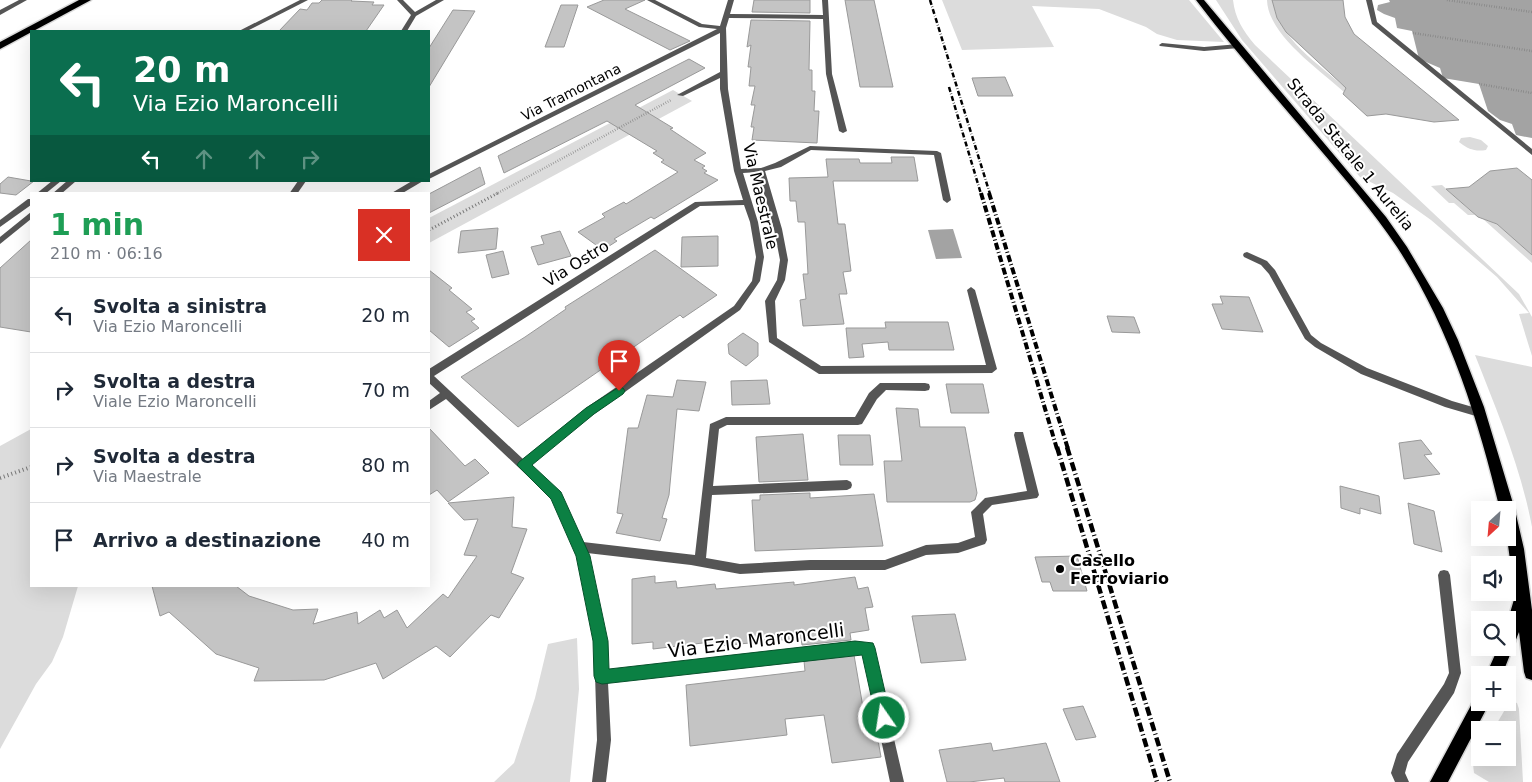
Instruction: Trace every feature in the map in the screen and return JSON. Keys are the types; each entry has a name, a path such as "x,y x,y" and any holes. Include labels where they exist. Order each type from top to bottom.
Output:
{"highway":[{"path":"0,36 67,0"},
{"path":"32,30 86,0"},
{"path":"41,30 95,0"},
{"path":"0,48 30,31"},
{"path":"0,48 30,35"}],"main road":[{"name":"Strada Statale 1 Aurelia","path":"1200,0 1362,194 1402,247 1435,306 1460,360 1479,413 1505,501"},
{"name":"Strada Statale 1 Aurelia","path":"1516,545 1532,672"},
{"name":"Strada Statale 1 Aurelia","path":"1516,618 1523,596"},
{"path":"1439,782 1477,711"}],"street":[{"path":"0,13 24,0"},
{"path":"244,30 305,0"},
{"path":"400,0 414,14"},
{"path":"405,30 414,14 441,0"},
{"path":"650,0 701,26 724,28"},
{"name":"Via Maestrale","path":"523,465 590,411 737,308 756,281 760,257 754,222 738,171 724,89 724,28 731,0"},
{"path":"825,0 829,74 844,131"},
{"path":"1369,0 1374,23 1532,153"},
{"path":"727,16 825,17"},
{"name":"Via Tramontana","path":"430,176 724,28"},
{"path":"1162,45 1204,49 1239,46"},
{"path":"681,95 724,73"},
{"path":"738,171 761,170 778,165 810,148 937,153 947,200"},
{"path":"761,170 778,229 784,260 781,280 770,301 772,340 819,370 992,369 971,290"},
{"path":"43,192 56,182"},
{"path":"58,192 71,182"},
{"path":"398,192 417,182"},
{"path":"0,224 30,202"},
{"name":"Via Ostro","path":"430,375 698,204 748,202"},
{"path":"0,241 30,216"},
{"path":"1247,255 1264,263 1272,272 1308,337 1318,345 1364,371 1421,394 1479,413"},
{"path":"430,377 556,496 583,556 600,641 604,740 599,782"},
{"path":"700,562 714,427 726,421 858,421 873,396 884,386 925,387"},
{"path":"430,405 447,394"},
{"path":"579,547 740,568 810,565 885,565 926,550 958,548 981,540 977,512 989,500 1033,495 1019,435"},
{"path":"708,491 847,485"},
{"path":"1402,782 1398,772 1402,759 1449,688 1455,673 1444,575"},
{"name":"Via Ezio Maroncelli","path":"602,676 855,647 868,648 897,782"}],"path":[{"path":"1447,0 1532,12"},
{"path":"1413,32 1532,51"},
{"path":"1479,84 1532,93"},
{"path":"430,229 681,95"},
{"path":"0,478 30,467"}],"shaded area":[{"path":"942,0 1189,0 1224,42 1177,40 1157,34 1146,27 1099,9 1032,6 1054,47 962,50"},
{"path":"1216,0 1233,0 1240,24 1255,45 1519,294 1532,317 1532,356 1519,314 1529,313 1497,277 1431,220 1393,193 1360,177 1242,40"},
{"path":"1267,0 1274,0 1276,13 1282,26 1291,38 1312,60 1346,88 1344,92 1296,51 1285,38 1276,26"},
{"path":"1389,0 1532,0 1532,138 1516,135 1512,124 1500,120 1488,111 1479,84 1443,78 1440,68 1419,59 1412,31 1397,28 1395,18 1377,10 1378,5 1390,2"},
{"path":"673,90 692,101 430,242 430,217"},
{"path":"1470,137 1481,140 1488,146 1486,150 1478,151 1459,142 1461,138"},
{"path":"1442,185 1475,215 1468,215 1454,203 1449,203 1431,186"},
{"path":"1483,219 1497,224 1532,255 1532,263"},
{"path":"953,229 962,258 936,259 928,230"},
{"path":"1475,355 1532,367 1532,527 1515,461"},
{"path":"30,430 30,587 78,587 63,637 52,662 36,684 0,749 0,446"},
{"path":"577,638 579,689 570,782 494,782 514,763 535,698 548,644"},
{"path":"1517,703 1519,709 1523,782 1489,782 1474,773 1473,766 1516,766 1516,721 1498,721 1504,711 1516,711"}],"building":[{"path":"322,0 352,0 374,2 372,5 384,5 367,30 280,30 300,9 307,10 312,3 319,3"},
{"path":"604,0 645,0 625,9 690,41 670,50 587,7"},
{"path":"754,0 810,0 810,13 752,12"},
{"path":"845,0 874,0 893,87 860,87"},
{"path":"1272,0 1343,0 1345,17 1354,34 1459,120 1434,122 1386,114 1367,116 1343,94 1346,88 1286,32 1277,18"},
{"path":"561,5 578,5 564,47 545,47"},
{"path":"453,10 475,11 430,85 430,46"},
{"path":"751,20 810,21 809,70 812,70 812,91 815,91 814,111 819,111 817,143 752,140 754,127 751,127 755,105 751,105 755,86 749,86 751,67 748,67 751,45 747,47"},
{"path":"689,59 705,68 635,105 673,128 670,129 706,153 694,160 705,166 702,168 707,171 704,173 718,180 654,219 651,217 614,239 617,241 603,250 578,232 605,217 602,214 624,202 626,204 678,172 661,162 664,160 653,153 657,151 607,121 504,173 498,156"},
{"path":"1005,77 1013,96 978,96 972,78"},
{"path":"891,157 914,157 918,181 833,181 838,224 845,224 851,271 843,272 847,294 839,294 844,324 803,326 800,300 806,299 803,274 808,274 805,222 798,222 796,201 790,201 789,178 828,177 826,159 859,159 860,163 892,163"},
{"path":"480,167 485,184 430,212 430,193"},
{"path":"1517,168 1532,180 1532,255 1497,224 1478,217 1446,189 1469,187 1490,171"},
{"path":"8,177 33,182 16,195 0,193 0,184"},
{"path":"498,228 496,249 458,253 461,231"},
{"path":"560,231 571,256 538,265 531,247 544,244 541,236"},
{"path":"718,236 718,266 681,267 682,237"},
{"path":"30,241 30,332 0,327 0,268"},
{"path":"655,250 717,295 683,318 680,315 518,427 461,377 525,337 566,309 565,307"},
{"path":"503,251 509,274 492,278 486,255"},
{"path":"430,271 452,288 449,290 472,309 466,312 475,319 471,321 479,328 449,347 430,331"},
{"path":"1220,296 1249,297 1263,332 1222,329 1212,304 1223,304"},
{"path":"1107,316 1134,317 1140,333 1112,332"},
{"path":"885,322 948,322 954,350 889,350 888,342 862,344 864,357 849,358 846,328 886,328"},
{"path":"743,333 758,343 758,356 746,366 729,354 728,344"},
{"path":"677,380 706,382 699,411 677,409 669,495 662,518 667,519 660,541 616,533 623,514 617,513 628,428 638,428 647,395 673,397"},
{"path":"767,380 770,404 732,405 731,381"},
{"path":"946,384 983,384 989,413 951,413"},
{"path":"896,408 918,409 920,427 965,427 977,493 975,500 970,502 887,502 884,461 902,461"},
{"path":"430,429 465,466 475,459 489,473 448,502 437,490 430,494"},
{"path":"803,434 808,480 759,482 756,437"},
{"path":"838,435 870,435 873,465 840,465"},
{"path":"1421,440 1432,454 1424,455 1440,474 1404,479 1399,443"},
{"path":"1340,486 1379,496 1381,514 1360,508 1360,514 1341,508"},
{"path":"810,493 810,498 874,494 883,546 755,551 752,500 760,500 760,495"},
{"path":"514,497 512,527 527,529 511,573 524,578 499,618 491,615 450,657 436,646 383,679 376,663 324,680 254,681 259,668 216,654 169,612 160,616 152,587 237,587 249,596 293,610 318,609 313,624 357,612 358,624 380,610 384,618 397,610 407,628 443,594 448,598 477,556 464,555 478,519 464,520 448,503"},
{"path":"1408,503 1434,511 1442,552 1414,544"},
{"name":"Casello Ferroviario","path":"1077,556 1087,591 1053,591 1050,582 1042,582 1035,557"},
{"path":"655,576 655,583 676,581 677,588 715,584 716,589 794,582 794,585 855,577 858,589 868,587 873,607 865,608 869,630 850,633 851,640 802,645 801,638 719,646 719,641 653,649 653,642 632,644 632,579"},
{"path":"955,614 966,660 921,663 912,616"},
{"path":"854,655 865,719 874,718 881,757 832,763 824,715 785,719 787,735 690,746 686,685 805,671 804,661"},
{"path":"1083,706 1096,737 1076,740 1063,709"},
{"path":"991,743 993,751 1046,743 1060,782 1005,782 1004,778 969,782 947,782 939,750"}],"railway":[{"path":"930,0 990,194"},
{"path":"949,87 981,194"},
{"path":"981,193 1057,449"},
{"path":"989,193 1068,449"},
{"path":"1057,447 1157,782"},
{"path":"1067,447 1170,782"}],"place":[{"name":"Casello Ferroviario","path":"1060,569"}],"route":[{"path":"619,391 590,411 523,465 556,496 583,556 600,641 602,676 855,647 868,648 884,718"}]}
